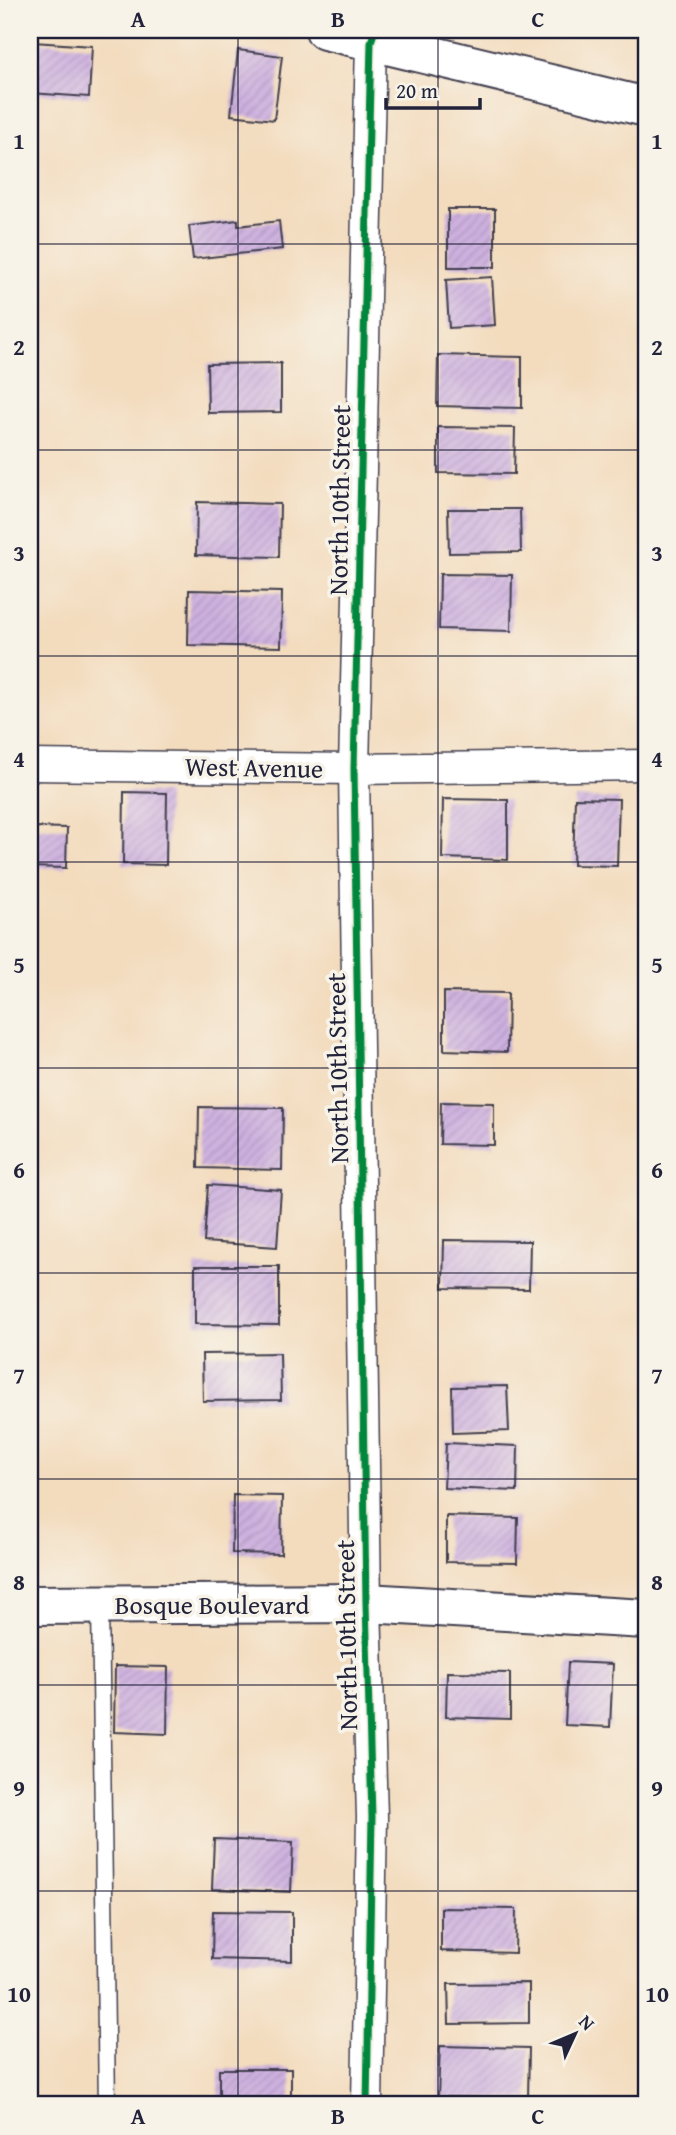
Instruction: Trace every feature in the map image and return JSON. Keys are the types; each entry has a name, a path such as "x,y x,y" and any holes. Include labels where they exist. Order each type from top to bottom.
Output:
{"main road":[{"path":"325,30 373,36 646,107"},
{"name":"Bosque Boulevard","path":"30,1605 366,1603 646,1619"}],"street":[{"name":"North 10th Street","path":"367,2105 372,1817 366,1603 354,769 373,36"},
{"name":"West Avenue","path":"30,765 354,769 646,765"}],"lane":[{"path":"100,1604 107,2105"}],"building":[{"path":"33,42 92,46 89,97 30,93"},
{"path":"238,50 282,56 274,120 231,115"},
{"path":"448,209 495,209 495,267 448,267"},
{"path":"238,220 238,226 279,221 282,249 193,259 189,226"},
{"path":"492,277 495,325 449,328 446,280"},
{"path":"438,355 522,357 522,408 437,406"},
{"path":"281,363 281,412 208,413 207,364"},
{"path":"438,427 515,428 514,474 438,473"},
{"path":"197,502 280,504 279,557 196,555"},
{"path":"448,509 520,509 521,552 449,553"},
{"path":"440,574 512,575 511,631 439,629"},
{"path":"189,590 282,592 281,647 188,645"},
{"path":"124,792 167,793 166,865 123,864"},
{"path":"575,798 619,799 617,866 573,865"},
{"path":"443,799 508,800 508,860 442,858"},
{"path":"30,827 67,828 66,868 30,867"},
{"path":"444,992 508,993 507,1052 444,1050"},
{"path":"441,1102 494,1103 494,1145 440,1144"},
{"path":"199,1107 283,1108 282,1170 198,1168"},
{"path":"208,1185 281,1190 277,1247 204,1242"},
{"path":"444,1240 530,1241 529,1289 443,1288"},
{"path":"195,1266 279,1266 279,1325 195,1324"},
{"path":"280,1353 281,1400 203,1401 202,1354"},
{"path":"507,1386 509,1431 453,1433 452,1387"},
{"path":"446,1443 518,1446 517,1491 444,1488"},
{"path":"233,1495 282,1496 281,1554 232,1553"},
{"path":"446,1516 518,1518 517,1563 446,1562"},
{"path":"568,1662 613,1664 610,1727 565,1725"},
{"path":"115,1666 168,1667 167,1734 114,1732"},
{"path":"447,1672 510,1673 510,1719 446,1717"},
{"path":"214,1839 293,1842 291,1892 212,1889"},
{"path":"441,1908 516,1909 515,1953 441,1951"},
{"path":"213,1911 292,1912 292,1961 212,1959"},
{"path":"529,1983 529,2023 449,2024 448,1984"},
{"path":"440,2046 529,2048 528,2099 438,2097"},
{"path":"219,2069 291,2069 291,2105 219,2105"}],"cycle path":[{"path":"367,2105 372,1817 366,1603 354,769 371,42 375,30"}]}
